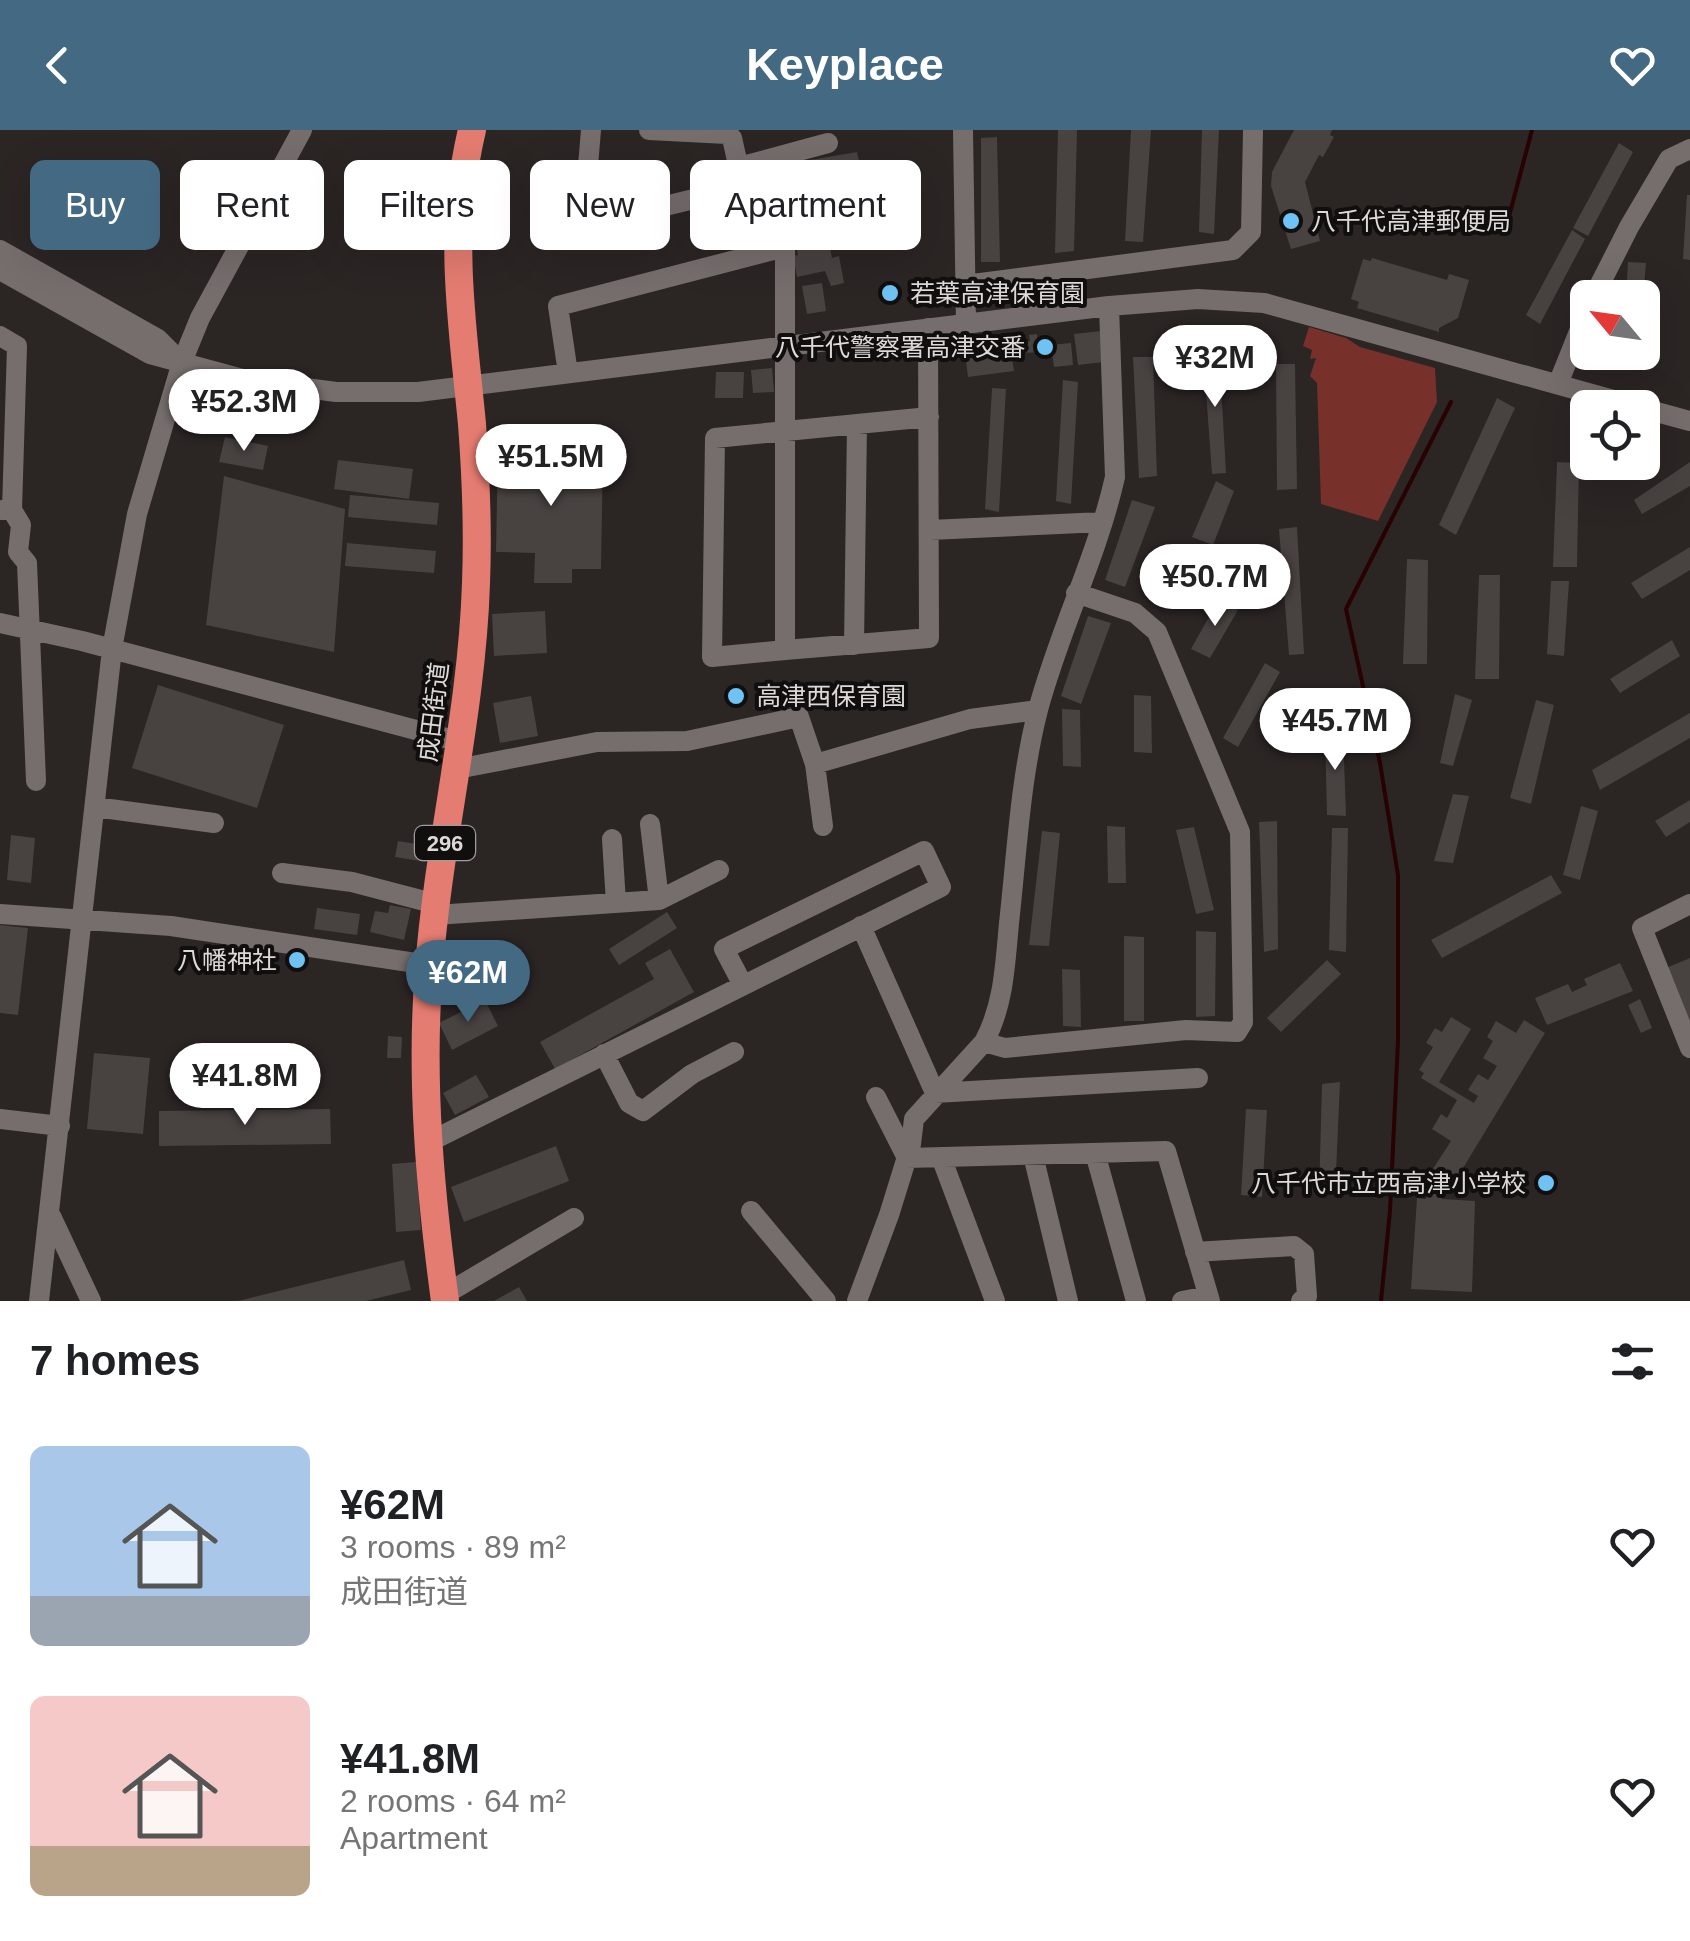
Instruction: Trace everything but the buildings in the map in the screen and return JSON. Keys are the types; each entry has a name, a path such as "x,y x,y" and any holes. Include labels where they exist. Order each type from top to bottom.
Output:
{"highway":[{"name":"成田街道","path":"445,1298 429,1142 425,1023 476,586 471,422 457,286 463,176 472,130"}],"street":[{"path":"39,1301 112,650 136,514 182,362 200,318 302,130"},
{"path":"591,130 583,226 690,193"},
{"path":"649,130 726,134 732,138 737,160"},
{"path":"963,130 966,323"},
{"path":"966,285 1233,250 1251,232 1253,130"},
{"path":"784,160 828,143"},
{"path":"1602,280 1670,159 1690,149"},
{"path":"0,250 158,340 182,362"},
{"path":"568,373 558,306 774,250"},
{"path":"784,650 786,250"},
{"path":"0,270 150,354 246,380 336,392 466,386 1109,306 1231,299 1307,313 1579,390"},
{"path":"858,1301 906,1158 914,1118 984,1042 1000,1005 1022,786 1038,710 1115,477 1109,306"},
{"path":"928,328 929,417 930,530 929,638 712,658 715,438 929,417"},
{"path":"0,336 17,346 7,443 6,510 21,525 18,552 27,562 36,781"},
{"path":"1558,384 1570,354"},
{"path":"1660,413 1690,421"},
{"path":"854,645 856,424"},
{"path":"930,530 1102,522"},
{"path":"984,1042 1005,1048 1186,1030 1238,1032 1243,1022 1240,832 1157,632 1136,612 1076,593"},
{"path":"0,622 112,650 459,756 597,742 687,741 800,716 815,764 823,826"},
{"path":"815,764 970,719 1038,710"},
{"path":"95,807 214,823"},
{"path":"650,824 659,900"},
{"path":"612,839 616,903"},
{"path":"429,1142 941,888 924,851 724,949 742,985"},
{"path":"282,873 352,882 436,910 659,900 719,870"},
{"path":"1690,904 1642,928 1690,1048"},
{"path":"0,914 171,926 429,964"},
{"path":"861,926 935,1093"},
{"path":"604,1054 629,1103 643,1110 692,1074 734,1052"},
{"path":"935,1093 1198,1078"},
{"path":"876,1097 906,1158"},
{"path":"0,1119 60,1126"},
{"path":"906,1158 1166,1150 1209,1298 1182,1301"},
{"path":"1095,1153 1136,1301"},
{"path":"1033,1155 1068,1301"},
{"path":"940,1158 995,1301"},
{"path":"750,1211 826,1301"},
{"path":"50,1214 91,1301"},
{"path":"445,1298 574,1218"},
{"path":"1196,1252 1294,1246 1304,1254 1307,1296 1301,1301"}],"shaded area":[{"path":"1309,327 1346,338 1360,347 1435,368 1437,402 1378,521 1321,504 1317,383 1310,376 1316,358 1310,359 1312,350 1303,346"}],"waterway":[{"path":"1508,220 1532,130"},
{"path":"1381,1301 1390,1211 1398,1041 1398,875 1380,763 1346,609 1451,402"}],"place":[{"name":"八千代高津郵便局","path":"1291,221"},
{"name":"若葉高津保育園","path":"890,293"},
{"name":"八千代警察署高津交番","path":"1045,347"},
{"name":"高津西保育園","path":"736,696"},
{"name":"八幡神社","path":"297,960"},
{"name":"八千代市立西高津小学校","path":"1546,1183"}]}
